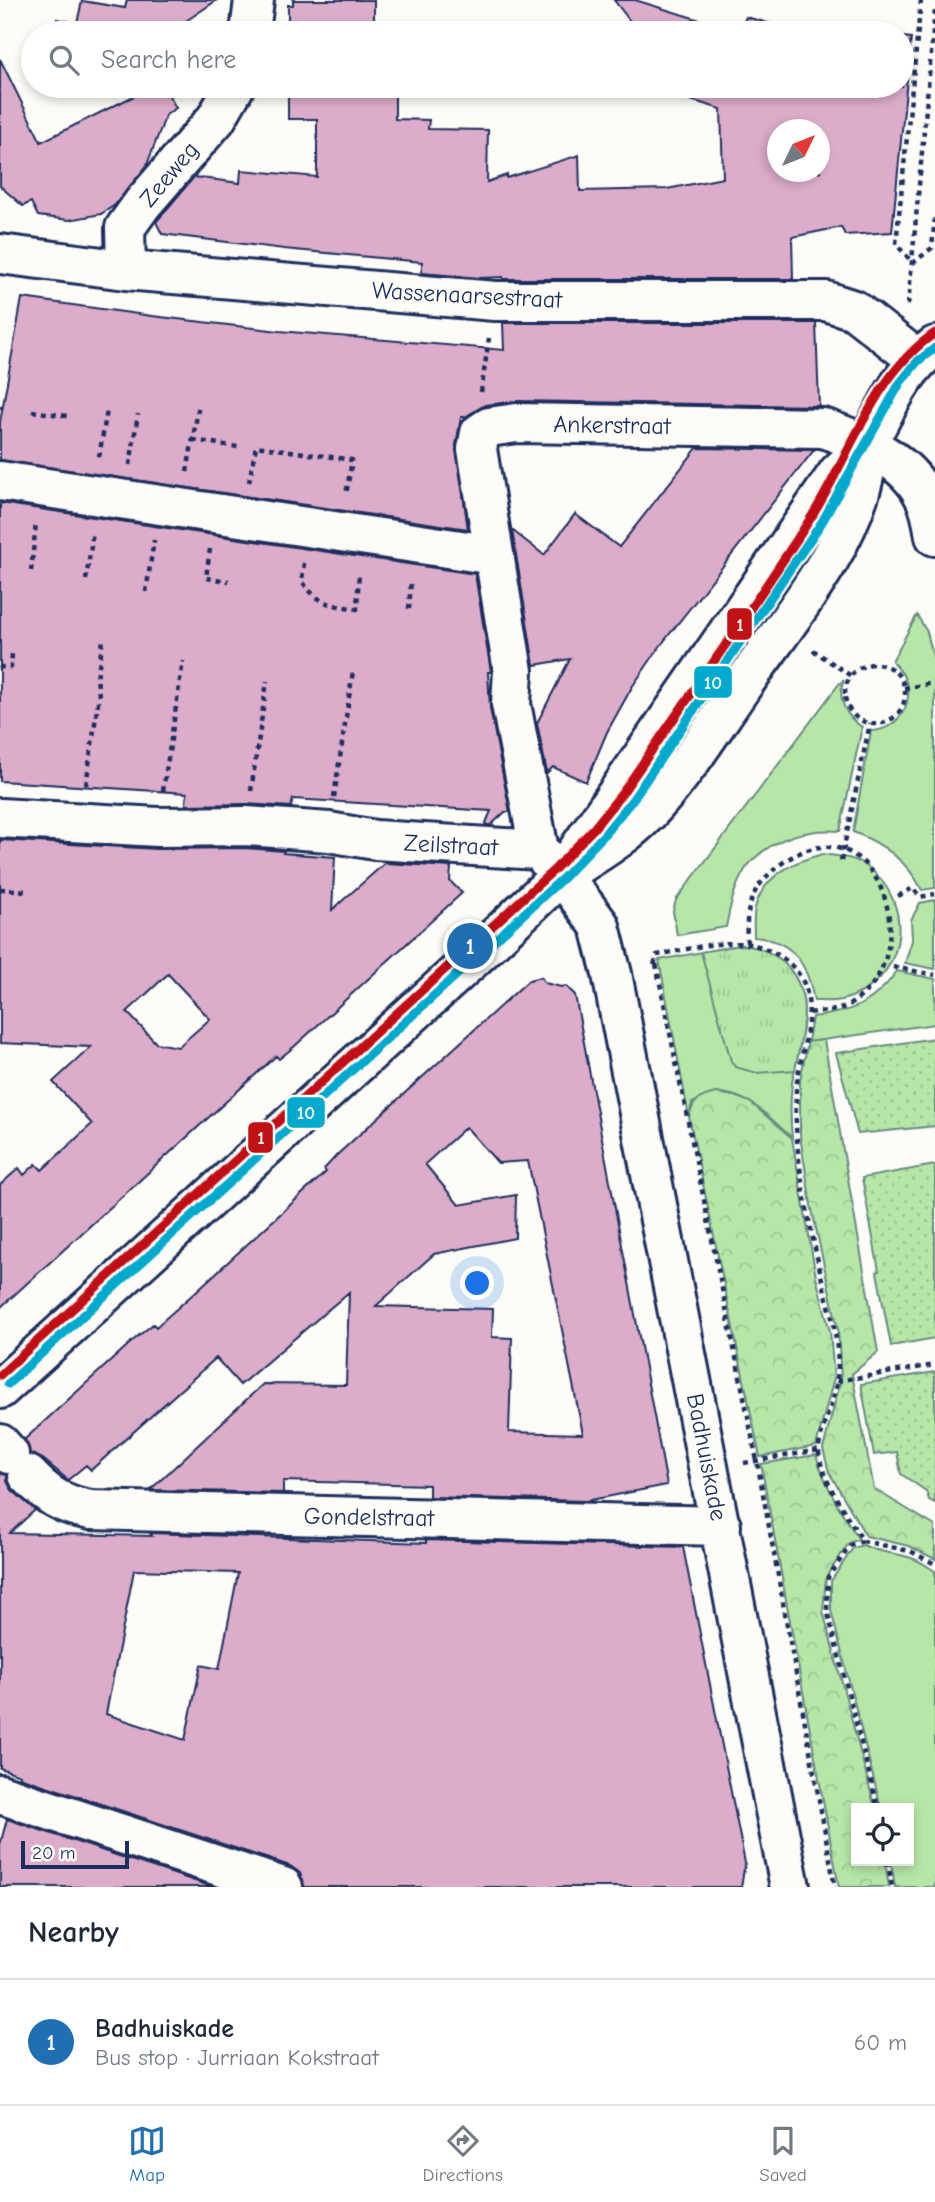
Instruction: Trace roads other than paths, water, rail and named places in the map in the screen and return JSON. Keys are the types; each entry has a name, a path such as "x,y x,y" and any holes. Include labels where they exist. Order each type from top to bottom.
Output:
{"street":[{"path":"251,21 254,0"},
{"name":"Zeeweg","path":"126,270 125,228 143,203 216,119 227,98"},
{"name":"Wassenaarsestraat","path":"0,254 126,270 495,301 826,301 854,310 915,348"},
{"path":"0,1389 550,862 624,835 657,804 829,559 857,501 865,473 867,444 915,348"},
{"name":"Ankerstraat","path":"494,555 477,449 480,433 489,427 517,423 823,428 867,444 904,469 925,498 935,536"},
{"path":"0,481 494,555 513,671 511,704 550,862"},
{"name":"Zeilstraat","path":"0,818 158,827 246,826 329,832 550,862"},
{"name":"Badhuiskade","path":"550,862 600,926 612,974 790,1887"},
{"name":"Gondelstraat","path":"13,1458 47,1494 74,1507 91,1510 721,1526"},
{"path":"0,1794 283,1887"}],"place":[{"name":"Badhuiskade","path":"470,946"}]}
